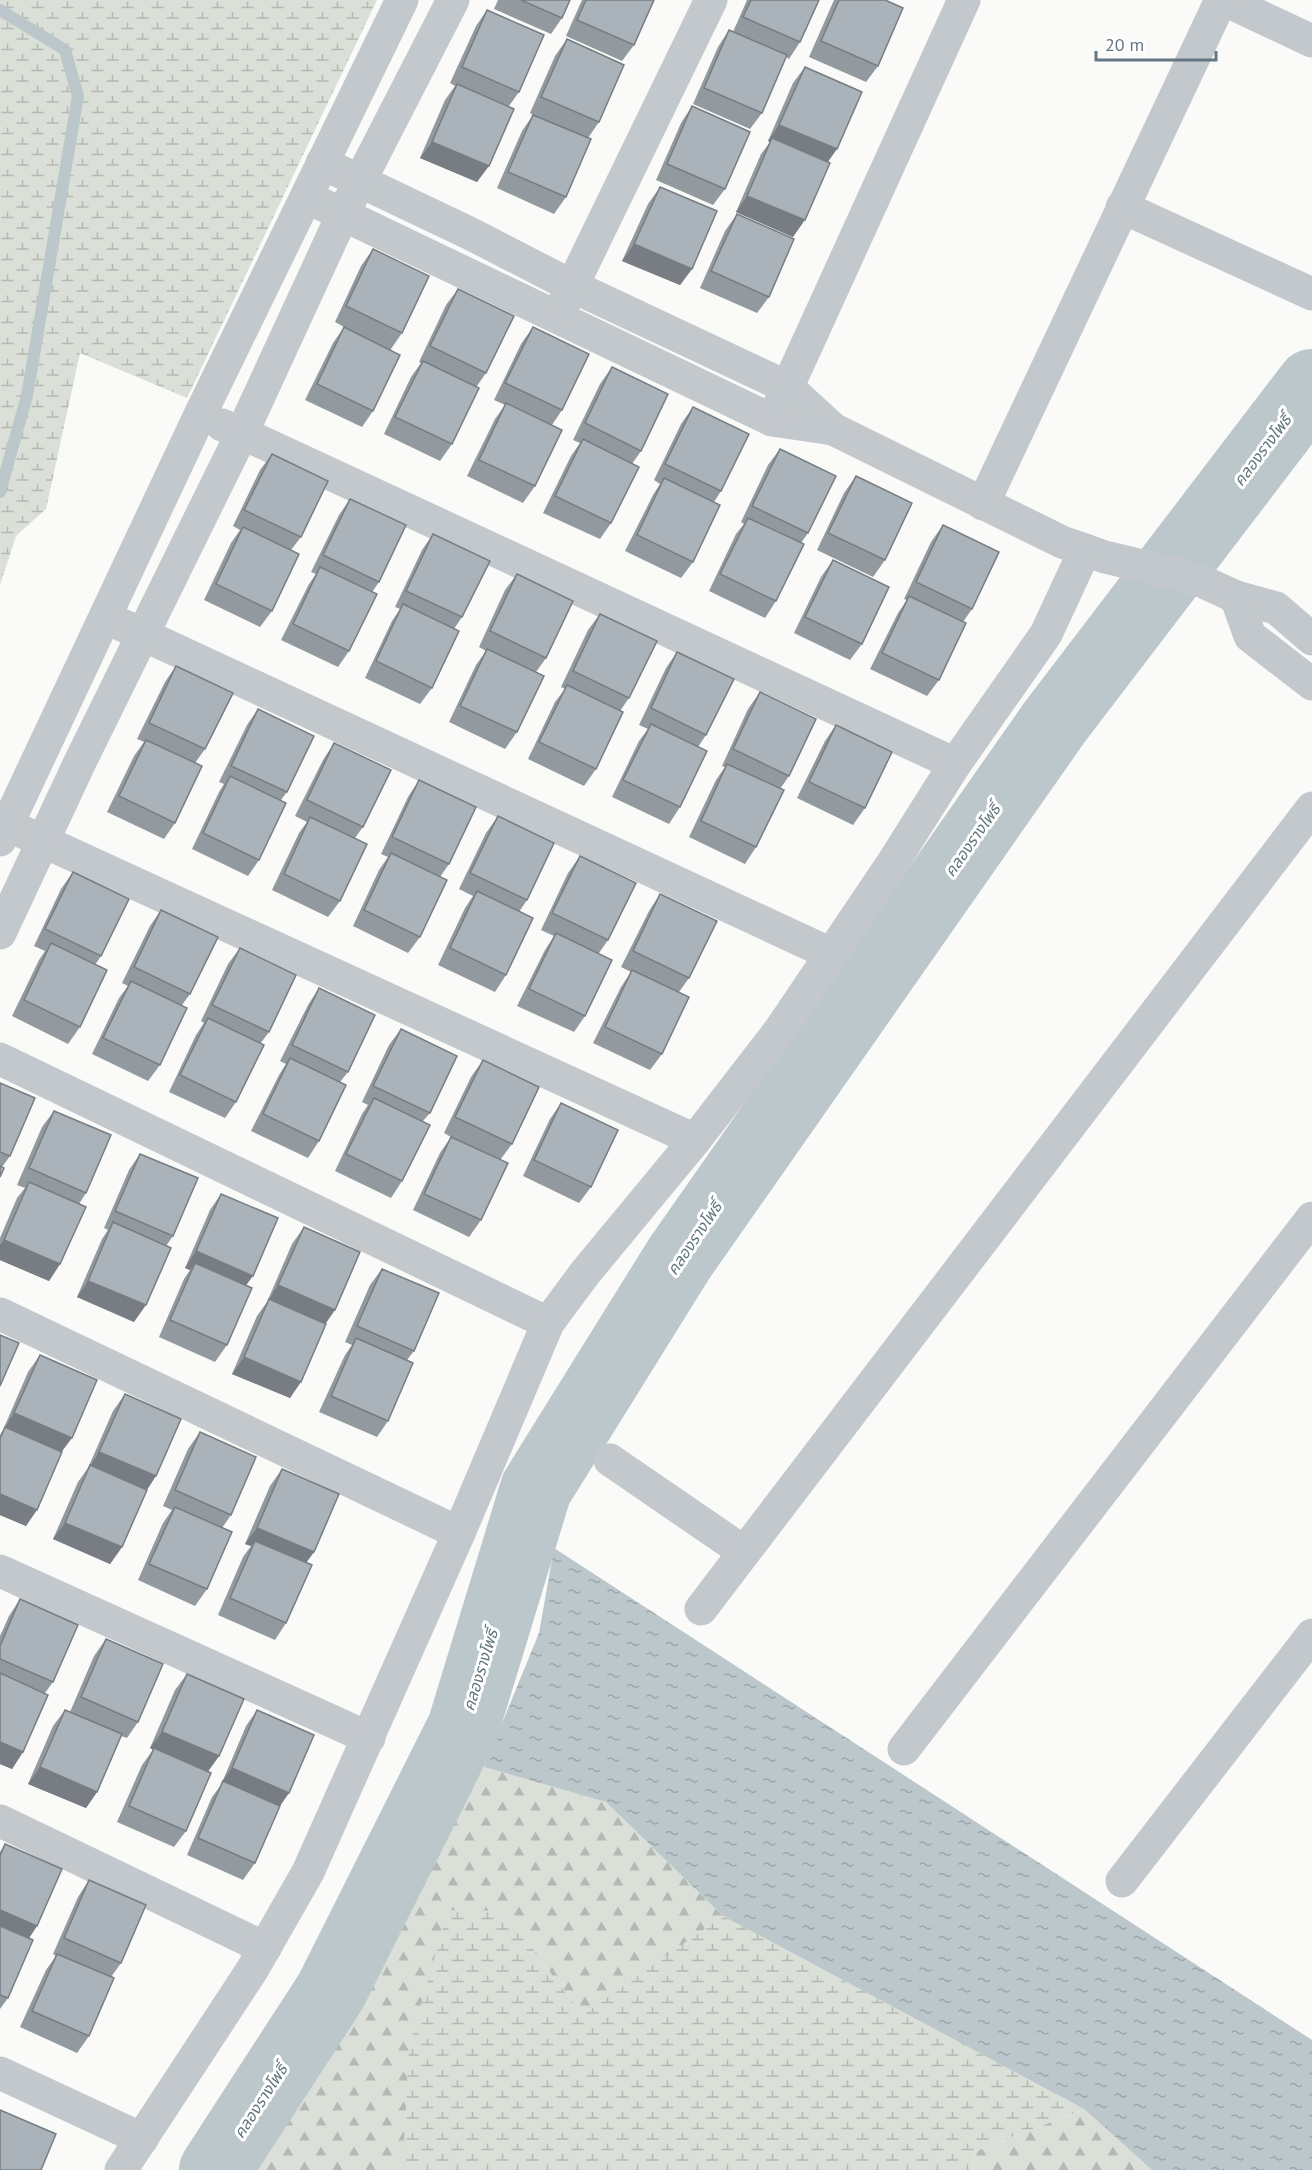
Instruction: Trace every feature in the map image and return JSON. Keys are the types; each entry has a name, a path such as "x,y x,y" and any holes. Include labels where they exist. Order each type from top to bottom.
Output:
{"street":[{"path":"402,0 199,417 4,833 44,841 695,1140"},
{"path":"0,933 142,634 242,433 343,214 453,0"},
{"path":"557,317 711,0"},
{"path":"772,420 964,0"},
{"path":"983,504 1122,207 1223,0 1312,41"},
{"path":"322,164 469,233 572,286 787,387 833,429 1062,542 1095,553 1197,579 1236,597 1276,608 1312,639"},
{"path":"306,197 772,420 833,429"},
{"path":"1122,207 1312,294"},
{"path":"199,417 242,433 955,764"},
{"path":"121,2170 265,1948 308,1872 459,1533 548,1323 585,1273 695,1140 780,1030 955,764 1046,634 1095,553"},
{"path":"1236,597 1250,636 1312,684"},
{"path":"106,618 831,954"},
{"path":"701,1609 1312,808"},
{"path":"0,1059 548,1323"},
{"path":"904,1749 1312,1218"},
{"path":"0,1314 459,1533"},
{"path":"610,1460 744,1552"},
{"path":"0,1571 369,1738"},
{"path":"1122,1881 1312,1635"},
{"path":"0,1821 265,1948"},
{"path":"0,2073 142,2139"}],"green space":[{"path":"0,0 377,0 187,398 80,353 46,509 16,536 0,585"},
{"path":"484,1767 606,1802 723,1916 582,2016 504,1911 399,2170 247,2170 314,2082"},
{"path":"448,1910 504,1911 582,2015 723,1916 1084,2109 976,2151 970,2170 399,2170 403,2160 409,2047"},
{"path":"1084,2109 1152,2170 970,2170 976,2151"}],"water":[{"path":"554,1548 1312,2040 1312,2170 1152,2170 1084,2109 723,1916 606,1802 484,1767 539,1633"}],"building":[{"path":"521,0 570,0 562,18"},
{"path":"586,0 654,0 634,45 577,20"},
{"path":"751,0 819,0 800,42 743,17"},
{"path":"839,0 885,0 903,8 878,66 821,41"},
{"path":"487,10 544,35 519,92 462,67"},
{"path":"729,30 787,55 762,113 704,88"},
{"path":"567,39 624,65 599,122 541,97"},
{"path":"805,67 862,92 837,149 779,125"},
{"path":"457,84 514,109 489,166 432,142"},
{"path":"692,106 750,132 725,189 667,164"},
{"path":"533,115 591,139 566,197 508,172"},
{"path":"772,138 830,163 805,220 747,196"},
{"path":"660,187 717,211 692,269 634,244"},
{"path":"737,214 794,239 769,297 711,271"},
{"path":"373,249 429,276 402,333 346,306"},
{"path":"458,289 514,316 486,373 430,346"},
{"path":"344,327 400,355 373,411 317,384"},
{"path":"533,327 589,354 562,410 505,383"},
{"path":"423,361 479,388 452,444 395,417"},
{"path":"612,367 668,394 641,451 585,423"},
{"path":"506,403 562,430 535,486 479,460"},
{"path":"693,407 749,434 721,491 665,464"},
{"path":"583,439 639,467 611,523 555,496"},
{"path":"780,449 836,476 808,533 752,506"},
{"path":"272,454 328,481 301,537 244,510"},
{"path":"856,476 912,503 885,560 828,533"},
{"path":"664,478 720,505 693,562 637,535"},
{"path":"350,499 406,525 379,582 323,555"},
{"path":"748,518 804,544 776,601 720,574"},
{"path":"943,525 999,552 972,609 916,582"},
{"path":"243,527 299,554 272,611 216,584"},
{"path":"433,534 490,561 462,617 406,591"},
{"path":"833,560 889,587 862,644 805,617"},
{"path":"320,567 377,594 349,651 293,624"},
{"path":"517,574 573,601 546,658 490,631"},
{"path":"909,596 966,623 939,680 882,653"},
{"path":"403,604 459,631 432,688 376,661"},
{"path":"600,614 657,641 629,698 573,671"},
{"path":"487,649 544,676 517,732 460,706"},
{"path":"677,652 734,679 706,735 651,708"},
{"path":"176,666 233,693 205,749 149,723"},
{"path":"567,685 623,712 596,769 539,742"},
{"path":"760,692 816,719 789,776 733,749"},
{"path":"258,709 314,736 287,792 231,766"},
{"path":"651,724 707,751 680,807 623,780"},
{"path":"836,725 892,752 865,808 809,782"},
{"path":"146,740 202,766 175,823 119,796"},
{"path":"334,743 391,770 363,827 307,800"},
{"path":"727,764 784,790 756,847 701,821"},
{"path":"230,776 286,803 259,860 203,833"},
{"path":"419,780 476,807 449,864 392,837"},
{"path":"498,816 554,843 527,900 470,873"},
{"path":"310,817 367,844 340,901 284,874"},
{"path":"391,853 447,880 420,937 364,910"},
{"path":"580,856 636,883 608,940 552,913"},
{"path":"73,872 129,899 101,956 45,929"},
{"path":"477,891 533,918 506,975 450,948"},
{"path":"660,894 717,921 689,978 633,951"},
{"path":"161,910 218,937 190,994 134,967"},
{"path":"556,933 612,960 585,1016 529,989"},
{"path":"51,943 107,970 80,1027 24,1000"},
{"path":"240,948 296,975 269,1032 212,1005"},
{"path":"632,970 689,997 662,1054 605,1027"},
{"path":"131,981 187,1008 160,1065 103,1038"},
{"path":"319,988 375,1015 348,1072 292,1045"},
{"path":"208,1018 264,1045 236,1102 180,1075"},
{"path":"401,1029 457,1056 430,1113 373,1086"},
{"path":"290,1058 346,1085 319,1141 263,1114"},
{"path":"483,1060 539,1087 512,1144 455,1117"},
{"path":"0,1083 35,1098 10,1156 0,1152"},
{"path":"374,1098 430,1125 402,1181 346,1154"},
{"path":"561,1103 618,1130 591,1187 534,1160"},
{"path":"54,1111 111,1135 86,1193 29,1168"},
{"path":"451,1137 508,1163 481,1220 424,1194"},
{"path":"140,1154 198,1178 173,1236 115,1211"},
{"path":"29,1182 86,1207 60,1264 4,1240"},
{"path":"221,1194 278,1218 253,1276 196,1251"},
{"path":"113,1222 171,1248 146,1305 88,1281"},
{"path":"304,1227 360,1252 335,1310 278,1285"},
{"path":"195,1263 252,1288 227,1345 170,1320"},
{"path":"382,1269 439,1293 414,1351 357,1326"},
{"path":"269,1299 326,1324 301,1382 244,1357"},
{"path":"0,1335 19,1343 0,1386"},
{"path":"356,1338 413,1363 388,1421 331,1396"},
{"path":"40,1355 97,1380 72,1438 14,1413"},
{"path":"125,1394 181,1419 156,1476 99,1452"},
{"path":"5,1427 62,1452 37,1510 0,1494 0,1439"},
{"path":"200,1432 256,1457 231,1515 175,1490"},
{"path":"90,1465 147,1490 122,1547 65,1523"},
{"path":"282,1469 339,1494 314,1552 257,1528"},
{"path":"175,1507 232,1532 207,1589 149,1564"},
{"path":"255,1541 312,1565 286,1623 230,1598"},
{"path":"20,1599 78,1625 53,1682 0,1659 0,1646"},
{"path":"106,1639 163,1664 138,1722 81,1697"},
{"path":"0,1673 48,1695 23,1752 0,1742"},
{"path":"187,1674 244,1699 219,1756 162,1732"},
{"path":"65,1710 122,1734 97,1792 40,1767"},
{"path":"257,1710 314,1735 289,1793 232,1768"},
{"path":"154,1748 211,1773 186,1831 129,1806"},
{"path":"223,1781 280,1806 255,1863 198,1838"},
{"path":"5,1844 62,1869 37,1926 0,1910 0,1856"},
{"path":"89,1880 146,1905 121,1963 64,1938"},
{"path":"0,1926 33,1940 8,1998 0,1995"},
{"path":"57,1954 114,1978 89,2036 32,2011"},
{"path":"0,2110 56,2134 41,2170 0,2170"}],"waterway":[{"path":"0,10 65,50 78,96 27,396 0,492"},
{"name":"คลองรางโพธิ์","path":"215,2170 331,1991 463,1728 536,1489 679,1259 1054,723 1312,385"}]}
